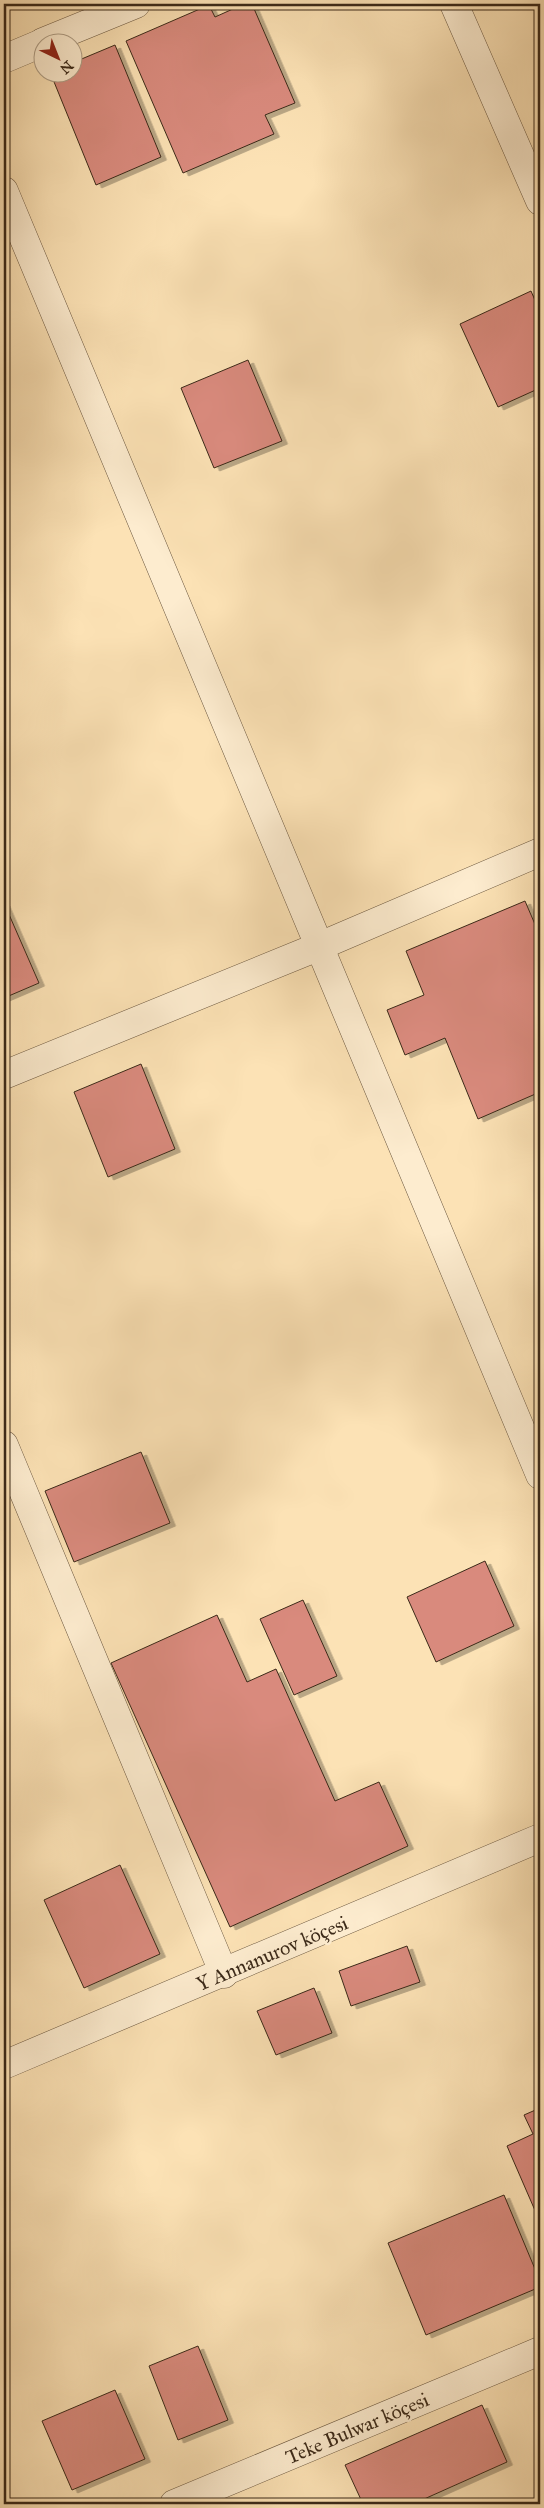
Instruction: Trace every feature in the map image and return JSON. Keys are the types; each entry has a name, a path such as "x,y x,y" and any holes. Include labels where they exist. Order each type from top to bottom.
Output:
{"street":[{"path":"69,32 136,4"},
{"path":"454,4 540,201"},
{"path":"4,59 32,48"},
{"path":"4,191 540,1475"},
{"path":"4,1075 320,946 540,852"},
{"path":"4,1445 224,1974"},
{"name":"Y Annanurov köçesi","path":"4,2065 224,1974 540,1838"},
{"name":"Teke Bulwar köçesi","path":"174,2504 540,2351"}],"building":[{"path":"244,4 252,4 295,103 265,115 274,134 183,173 126,41 209,5 215,17"},
{"path":"115,45 161,157 96,185 54,82 82,82 82,59"},
{"path":"531,291 540,312 540,388 498,407 460,324"},
{"path":"248,360 282,441 214,468 181,388"},
{"path":"525,901 540,936 540,1092 478,1119 445,1038 405,1055 387,1010 424,995 406,951"},
{"path":"4,903 39,983 4,998"},
{"path":"141,1064 175,1149 108,1177 74,1092"},
{"path":"141,1452 170,1523 74,1562 45,1491"},
{"path":"485,1561 514,1626 436,1662 407,1597"},
{"path":"303,1600 337,1676 294,1695 260,1619"},
{"path":"217,1615 247,1682 276,1669 335,1801 379,1782 408,1846 230,1927 111,1663"},
{"path":"120,1865 160,1954 84,1988 44,1900"},
{"path":"407,1946 420,1982 351,2006 339,1971"},
{"path":"314,1988 332,2033 276,2055 257,2011"},
{"path":"540,2108 540,2222 507,2146 533,2134 524,2115"},
{"path":"504,2195 540,2281 540,2287 426,2335 388,2243"},
{"path":"198,2346 228,2420 178,2440 149,2366"},
{"path":"115,2390 145,2459 72,2490 42,2421"},
{"path":"482,2405 507,2462 413,2504 363,2504 345,2465"}]}
